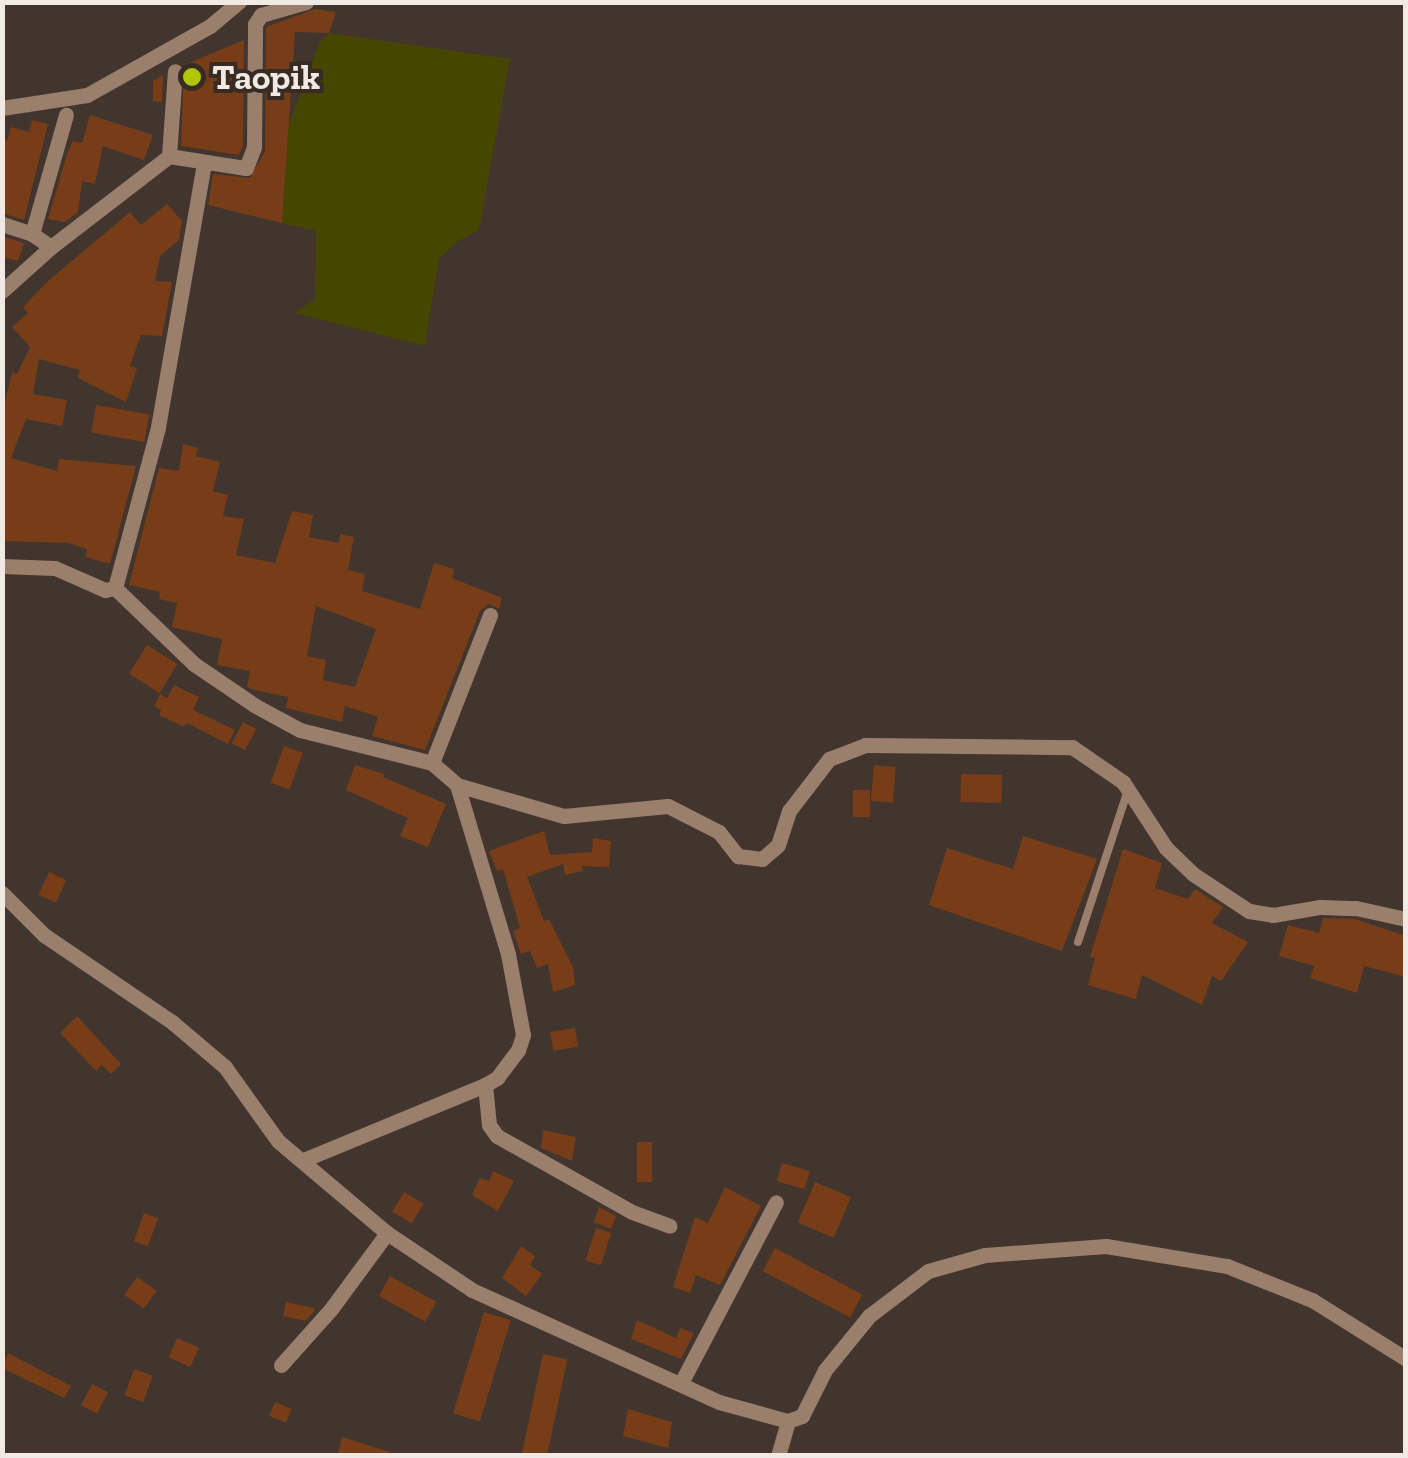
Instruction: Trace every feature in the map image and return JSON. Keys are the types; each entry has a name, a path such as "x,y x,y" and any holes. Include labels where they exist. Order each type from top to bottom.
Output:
{"street":[{"path":"2,108 88,96 200,32 238,2"},
{"path":"169,156 246,168 252,161 252,60 259,9 306,2"},
{"path":"2,292 51,247 169,156 175,72"},
{"path":"32,234 66,115"},
{"path":"115,588 158,426 204,163"},
{"path":"2,224 32,234 51,247"},
{"path":"2,566 55,568 105,590 115,588"},
{"path":"115,588 194,664 254,705 300,730 432,764 456,785 564,816 668,806 719,832 732,852 762,859 778,845 789,811 829,760 865,745 1072,748 1114,774 1166,848 1206,884 1249,912 1273,916 1320,907 1356,908 1406,920"},
{"path":"432,764 490,615"},
{"path":"304,1160 485,1085 512,1062 523,1035 508,954 456,785"},
{"path":"2,892 44,935 172,1022 225,1067 278,1141 386,1232 472,1290 719,1402 788,1421 802,1416 825,1370 869,1316 928,1271 984,1255 1106,1246 1227,1266 1312,1300 1406,1359"},
{"path":"485,1085 489,1125 496,1136 632,1212 670,1226"},
{"path":"681,1383 776,1202"},
{"path":"280,1365 331,1309 386,1232"},
{"path":"778,1456 788,1421"}],"lane":[{"path":"1078,942 1128,790"}],"shaded area":[{"path":"329,33 510,59 479,230 458,241 439,259 425,346 294,313 315,299 316,231 282,223 288,127 320,42"}],"building":[{"path":"315,9 336,12 329,33 295,32 282,223 208,205 213,174 250,178 265,151 266,27"},
{"path":"244,40 243,145 239,155 181,146 184,65"},
{"path":"163,75 162,102 153,101 153,81"},
{"path":"90,115 153,135 144,160 103,146 95,184 82,181 78,212 65,222 48,219 67,154 73,141 82,143"},
{"path":"32,120 48,124 24,220 2,213 2,140 7,141 11,127 29,132"},
{"path":"167,204 182,221 179,240 160,256 155,281 172,282 162,336 141,335 130,366 137,368 126,402 78,378 80,370 39,359 33,394 67,400 62,426 26,419 11,458 57,471 59,459 136,466 110,564 86,557 87,549 68,543 2,541 2,413 12,373 17,374 30,347 12,327 28,313 23,307 48,281 130,212 141,225"},
{"path":"2,236 24,243 18,261 2,257"},
{"path":"96,405 149,414 144,442 91,433"},
{"path":"183,444 198,448 196,456 220,462 213,491 228,495 223,516 244,519 236,555 275,563 292,511 313,515 309,537 339,543 340,534 354,537 348,570 365,574 362,591 420,609 434,563 454,569 452,578 502,598 499,609 489,604 480,611 425,750 372,736 378,717 345,706 342,722 286,708 288,697 251,689 247,686 250,671 217,665 222,639 172,627 177,603 159,599 160,592 129,585 159,468 179,471","holes":["316,606 376,629 355,687 323,680 326,660 307,656"]},
{"path":"147,645 178,664 160,693 129,674"},
{"path":"174,685 199,697 193,710 235,730 228,744 187,723 184,727 159,715 161,710 154,706 160,694 167,698"},
{"path":"243,722 256,729 245,750 232,743"},
{"path":"284,746 303,753 289,789 271,783"},
{"path":"355,765 384,774 383,777 446,804 428,847 400,836 408,818 346,790"},
{"path":"874,765 896,767 893,803 871,801"},
{"path":"961,774 1002,775 1002,803 961,802"},
{"path":"853,790 870,790 870,817 853,817"},
{"path":"544,831 550,855 592,852 593,838 611,841 609,867 582,866 583,871 565,875 563,864 527,877 544,921 549,919 573,967 575,985 553,992 548,964 537,968 530,951 521,954 513,931 520,928 503,869 497,871 489,851"},
{"path":"1023,836 1097,859 1062,951 929,905 947,848 1013,869"},
{"path":"1123,849 1162,863 1155,888 1188,899 1195,889 1223,907 1212,923 1248,942 1221,981 1212,976 1202,1005 1142,975 1136,999 1088,985 1095,958 1090,957"},
{"path":"49,872 66,880 56,903 38,895"},
{"path":"1323,918 1355,919 1406,936 1406,977 1364,966 1357,993 1310,978 1314,966 1279,956 1288,925 1319,933"},
{"path":"77,1016 121,1064 111,1074 102,1065 96,1071 60,1033"},
{"path":"575,1028 578,1047 553,1051 550,1032"},
{"path":"543,1130 576,1137 572,1161 541,1148"},
{"path":"637,1142 652,1142 652,1182 637,1182"},
{"path":"782,1163 810,1171 805,1189 777,1181"},
{"path":"493,1171 514,1181 498,1211 472,1195 480,1178 489,1181"},
{"path":"815,1182 851,1197 834,1238 798,1223"},
{"path":"725,1187 761,1206 720,1285 696,1275 690,1293 673,1287 695,1217 708,1223"},
{"path":"404,1192 424,1204 412,1224 392,1212"},
{"path":"599,1207 616,1216 611,1229 594,1222"},
{"path":"144,1213 158,1218 148,1246 134,1241"},
{"path":"596,1228 611,1233 601,1265 585,1260"},
{"path":"521,1246 535,1256 530,1265 542,1274 526,1296 502,1278"},
{"path":"775,1248 862,1294 850,1317 763,1271"},
{"path":"390,1276 436,1302 425,1322 379,1296"},
{"path":"137,1277 157,1291 144,1309 124,1295"},
{"path":"286,1302 314,1308 314,1312 305,1321 283,1316"},
{"path":"484,1312 511,1320 480,1422 453,1413"},
{"path":"637,1320 676,1338 680,1328 694,1333 681,1359 631,1339"},
{"path":"177,1338 199,1348 190,1367 168,1357"},
{"path":"8,1353 71,1386 64,1398 2,1368"},
{"path":"543,1354 567,1359 547,1456 521,1456"},
{"path":"134,1369 153,1376 143,1402 124,1395"},
{"path":"92,1384 108,1392 97,1414 81,1405"},
{"path":"275,1402 292,1409 286,1423 269,1416"},
{"path":"628,1409 672,1422 668,1448 623,1436"},
{"path":"342,1437 390,1452 389,1456 337,1456"}],"place":[{"name":"Taopik","path":"192,77"}]}
